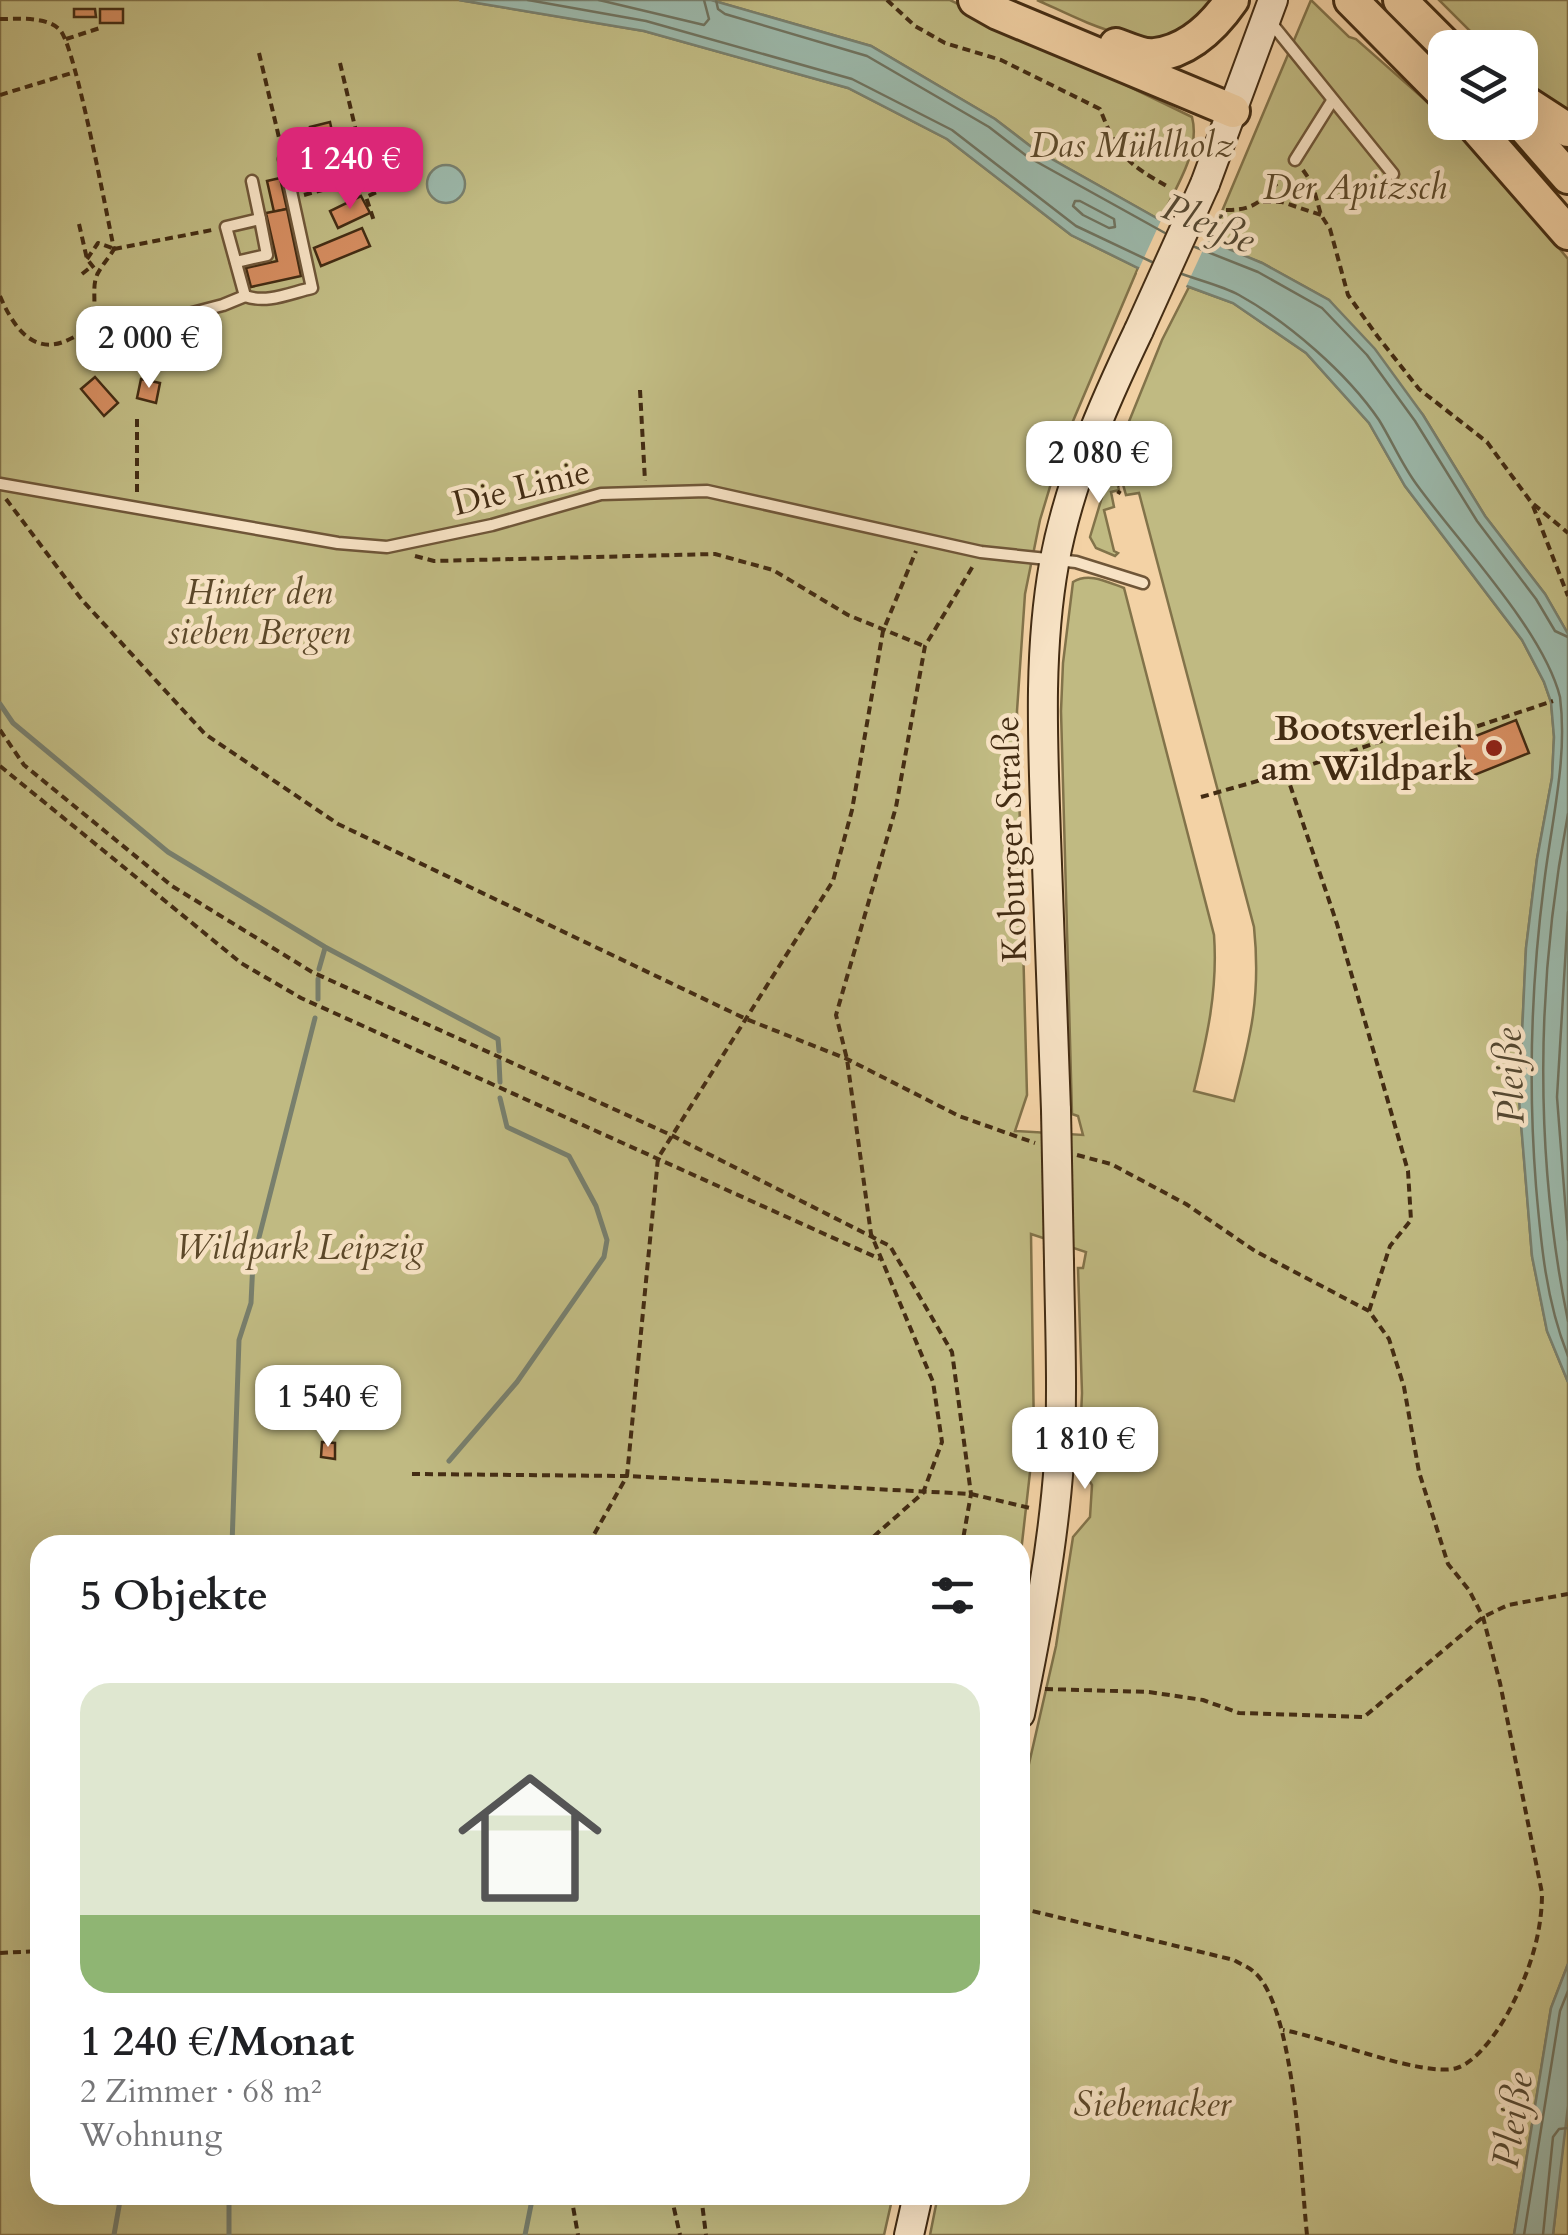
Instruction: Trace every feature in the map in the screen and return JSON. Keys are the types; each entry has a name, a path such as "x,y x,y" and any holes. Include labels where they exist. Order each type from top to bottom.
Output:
{"highway":[{"path":"974,0 1015,20 1237,101"},
{"path":"1010,0 1103,42 1152,56 1237,101"},
{"path":"1152,56 1191,41 1216,23 1232,0"},
{"path":"1351,0 1428,78"},
{"path":"1400,0 1430,30"},
{"path":"1538,111 1568,130"},
{"path":"1487,140 1568,233"},
{"path":"1536,140 1568,176"}],"main road":[{"name":"Koburger Straße","path":"1030,1658 1055,1510 1060,1431 1056,1110 1043,680 1055,560 1092,436 1205,184 1270,9"},
{"path":"909,2235 916,2205"}],"lane":[{"path":"1270,9 1332,100 1393,174"},
{"path":"1296,160 1332,100"},
{"path":"174,318 245,296 255,300 312,288 284,160"},
{"path":"236,262 267,256 252,182"},
{"path":"245,296 226,227 260,219"},
{"name":"Die Linie","path":"0,488 137,507 338,543 387,546 492,525 601,494 707,491 981,552 1076,562 1143,583"}],"path":[{"path":"887,0 915,26 945,43 1002,60 1100,109 1113,142 1130,164 1170,188"},
{"path":"0,19 53,24 66,39 114,249 98,273 92,320 82,333 62,343 48,346 30,341 0,296"},
{"path":"66,39 103,27"},
{"path":"260,53 284,160"},
{"path":"340,64 367,178"},
{"path":"0,96 75,72"},
{"path":"1226,210 1244,210 1260,202 1296,160 1312,183 1321,215 1330,229 1348,295 1378,337 1419,389 1486,442 1531,502 1568,533"},
{"path":"293,198 375,177 379,191 366,197 374,221"},
{"path":"1260,202 1282,202 1321,215"},
{"path":"78,224 87,259 98,273"},
{"path":"87,259 98,244 114,249 226,227"},
{"path":"82,274 92,266"},
{"path":"640,390 646,490"},
{"path":"137,419 137,507"},
{"path":"1092,436 1113,460 1121,490 1118,494"},
{"path":"0,488 82,600 205,734 338,824 746,1020 847,1059 960,1116 1046,1146"},
{"path":"1531,502 1567,592"},
{"path":"594,1535 626,1476 658,1158 832,881 852,810 883,631 920,537"},
{"path":"387,546 434,562 714,554 772,570 848,614 925,646"},
{"path":"876,1535 923,1494 942,1442 933,1382 871,1234 847,1059 836,1015 896,807 925,646 981,552"},
{"path":"1201,797 1286,774 1388,739 1474,727 1552,701"},
{"path":"0,730 24,765 172,886 312,972 671,1135 890,1246 952,1352 972,1494 964,1535"},
{"path":"0,766 242,963 301,998 880,1259"},
{"path":"1286,774 1337,924 1408,1171 1412,1220 1390,1246 1369,1311"},
{"path":"1062,1150 1110,1164 1186,1204 1255,1251 1369,1311 1390,1340 1404,1387 1420,1472 1448,1564 1469,1590 1483,1618 1500,1683 1542,1893 1537,1941 1501,2027 1458,2068 1423,2067 1283,2030"},
{"path":"412,1474 626,1476 972,1494 1028,1508 1055,1510"},
{"path":"1030,1700 1149,1692 1203,1700 1239,1713 1364,1717 1483,1618 1508,1606 1568,1594"},
{"path":"1030,1910 1234,1960 1255,1972 1283,2030 1308,2235"},
{"path":"0,1953 30,1952"},
{"path":"573,2205 578,2235"},
{"path":"673,2205 680,2235"},
{"path":"702,2205 706,2235"}],"green space":[{"path":"0,0 459,0 644,31 848,88 947,139 1071,235 1138,268 1062,447 1040,520 1025,594 1017,711 1027,1095 1015,1131 1083,1135 1078,1116 1072,1114 1061,711 1073,582 1079,579 1098,579 1124,588 1214,935 1213,995 1194,1091 1234,1101 1250,1035 1256,974 1254,927 1139,493 1126,495 1115,456 1162,340 1189,287 1233,303 1306,353 1369,423 1405,486 1522,640 1551,702 1552,778 1526,948 1519,1098 1532,1256 1547,1331 1568,1382 1568,1964 1551,2008 1514,2235 930,2235 936,2205 1030,2205 1030,1759 1056,1646 1073,1537 1090,1517 1092,1485 1079,1463 1082,1393 1078,1268 1083,1268 1086,1252 1031,1234 1034,1437 1023,1535 30,1535 30,2205 891,2205 884,2235 0,2235"},
{"name":"Das Mühlholz","path":"711,0 950,0 1192,117 1190,156 1160,220 1034,149 995,119 871,46"},
{"name":"Das Mühlholz","path":"1037,0 1218,0 1189,28 1171,36 1152,38 1112,32"},
{"name":"Der Apitzsch","path":"1311,0 1428,103 1428,140 1465,140 1568,259 1568,634 1545,594 1485,516 1423,415 1329,300 1262,263 1209,242"},
{"path":"1439,0 1568,0 1568,115 1538,93 1538,30 1469,30"},
{"path":"1112,464 1119,490 1111,492 1114,507 1104,510 1114,551 1118,553 1115,556 1096,548 1090,537"},
{"path":"1568,2106 1568,2235 1553,2235 1566,2116"}],"water":[{"path":"459,0 711,0 871,46 995,119 1034,149 1160,220 1262,263 1329,300 1375,349 1423,415 1485,516 1545,594 1568,634 1568,1382 1547,1331 1532,1256 1519,1099 1526,948 1552,778 1551,702 1522,640 1405,486 1369,423 1306,353 1233,303 1138,268 1071,235 947,139 848,88 644,31"},
{"path":"446,165 459,171 465,184 459,197 446,203 433,197 427,184 433,171"},
{"path":"1568,1964 1568,2106 1553,2235 1514,2235 1551,2008"}],"pier":[{"path":"1163,216 1209,237 1184,291 1137,273"}],"building":[{"path":"74,9 95,9 96,17 74,17"},
{"path":"100,9 123,9 123,23 100,23"},
{"path":"330,122 333,136 313,141 310,127"},
{"path":"280,178 287,209 274,212 267,181"},
{"path":"361,196 370,213 338,228 330,211"},
{"path":"287,209 301,276 251,287 246,268 277,261 266,213"},
{"path":"362,228 370,246 321,266 314,248"},
{"path":"95,377 118,403 104,416 81,389"},
{"path":"141,379 160,383 156,403 137,398"},
{"name":"Bootsverleih am Wildpark","path":"1516,720 1529,753 1472,776 1458,743"},
{"path":"322,1442 335,1443 335,1459 321,1457"}],"waterway":[{"path":"0,704 13,723 168,852 325,947 498,1039 499,1051"},
{"path":"319,969 325,948"},
{"path":"318,979 318,999"},
{"path":"232,1535 239,1340 251,1303 253,1261 315,1018"},
{"path":"499,1061 500,1082"},
{"path":"449,1461 517,1382 604,1257 607,1240 596,1206 569,1156 507,1127 500,1098"},
{"path":"114,2235 119,2205"},
{"path":"229,2205 229,2235"},
{"path":"525,2235 531,2205"}],"place":[{"name":"Bootsverleih am Wildpark","path":"1494,748"}],"water label":[{"name":"Pleiße","path":"1209,223"},
{"name":"Pleiße","path":"1509,1076"},
{"name":"Pleiße","path":"1512,2120"}],"park label":[{"name":"Hinter den sieben Bergen","path":"259,612"},
{"name":"Wildpark Leipzig","path":"300,1247"},
{"name":"Siebenacker","path":"1152,2104"}]}
